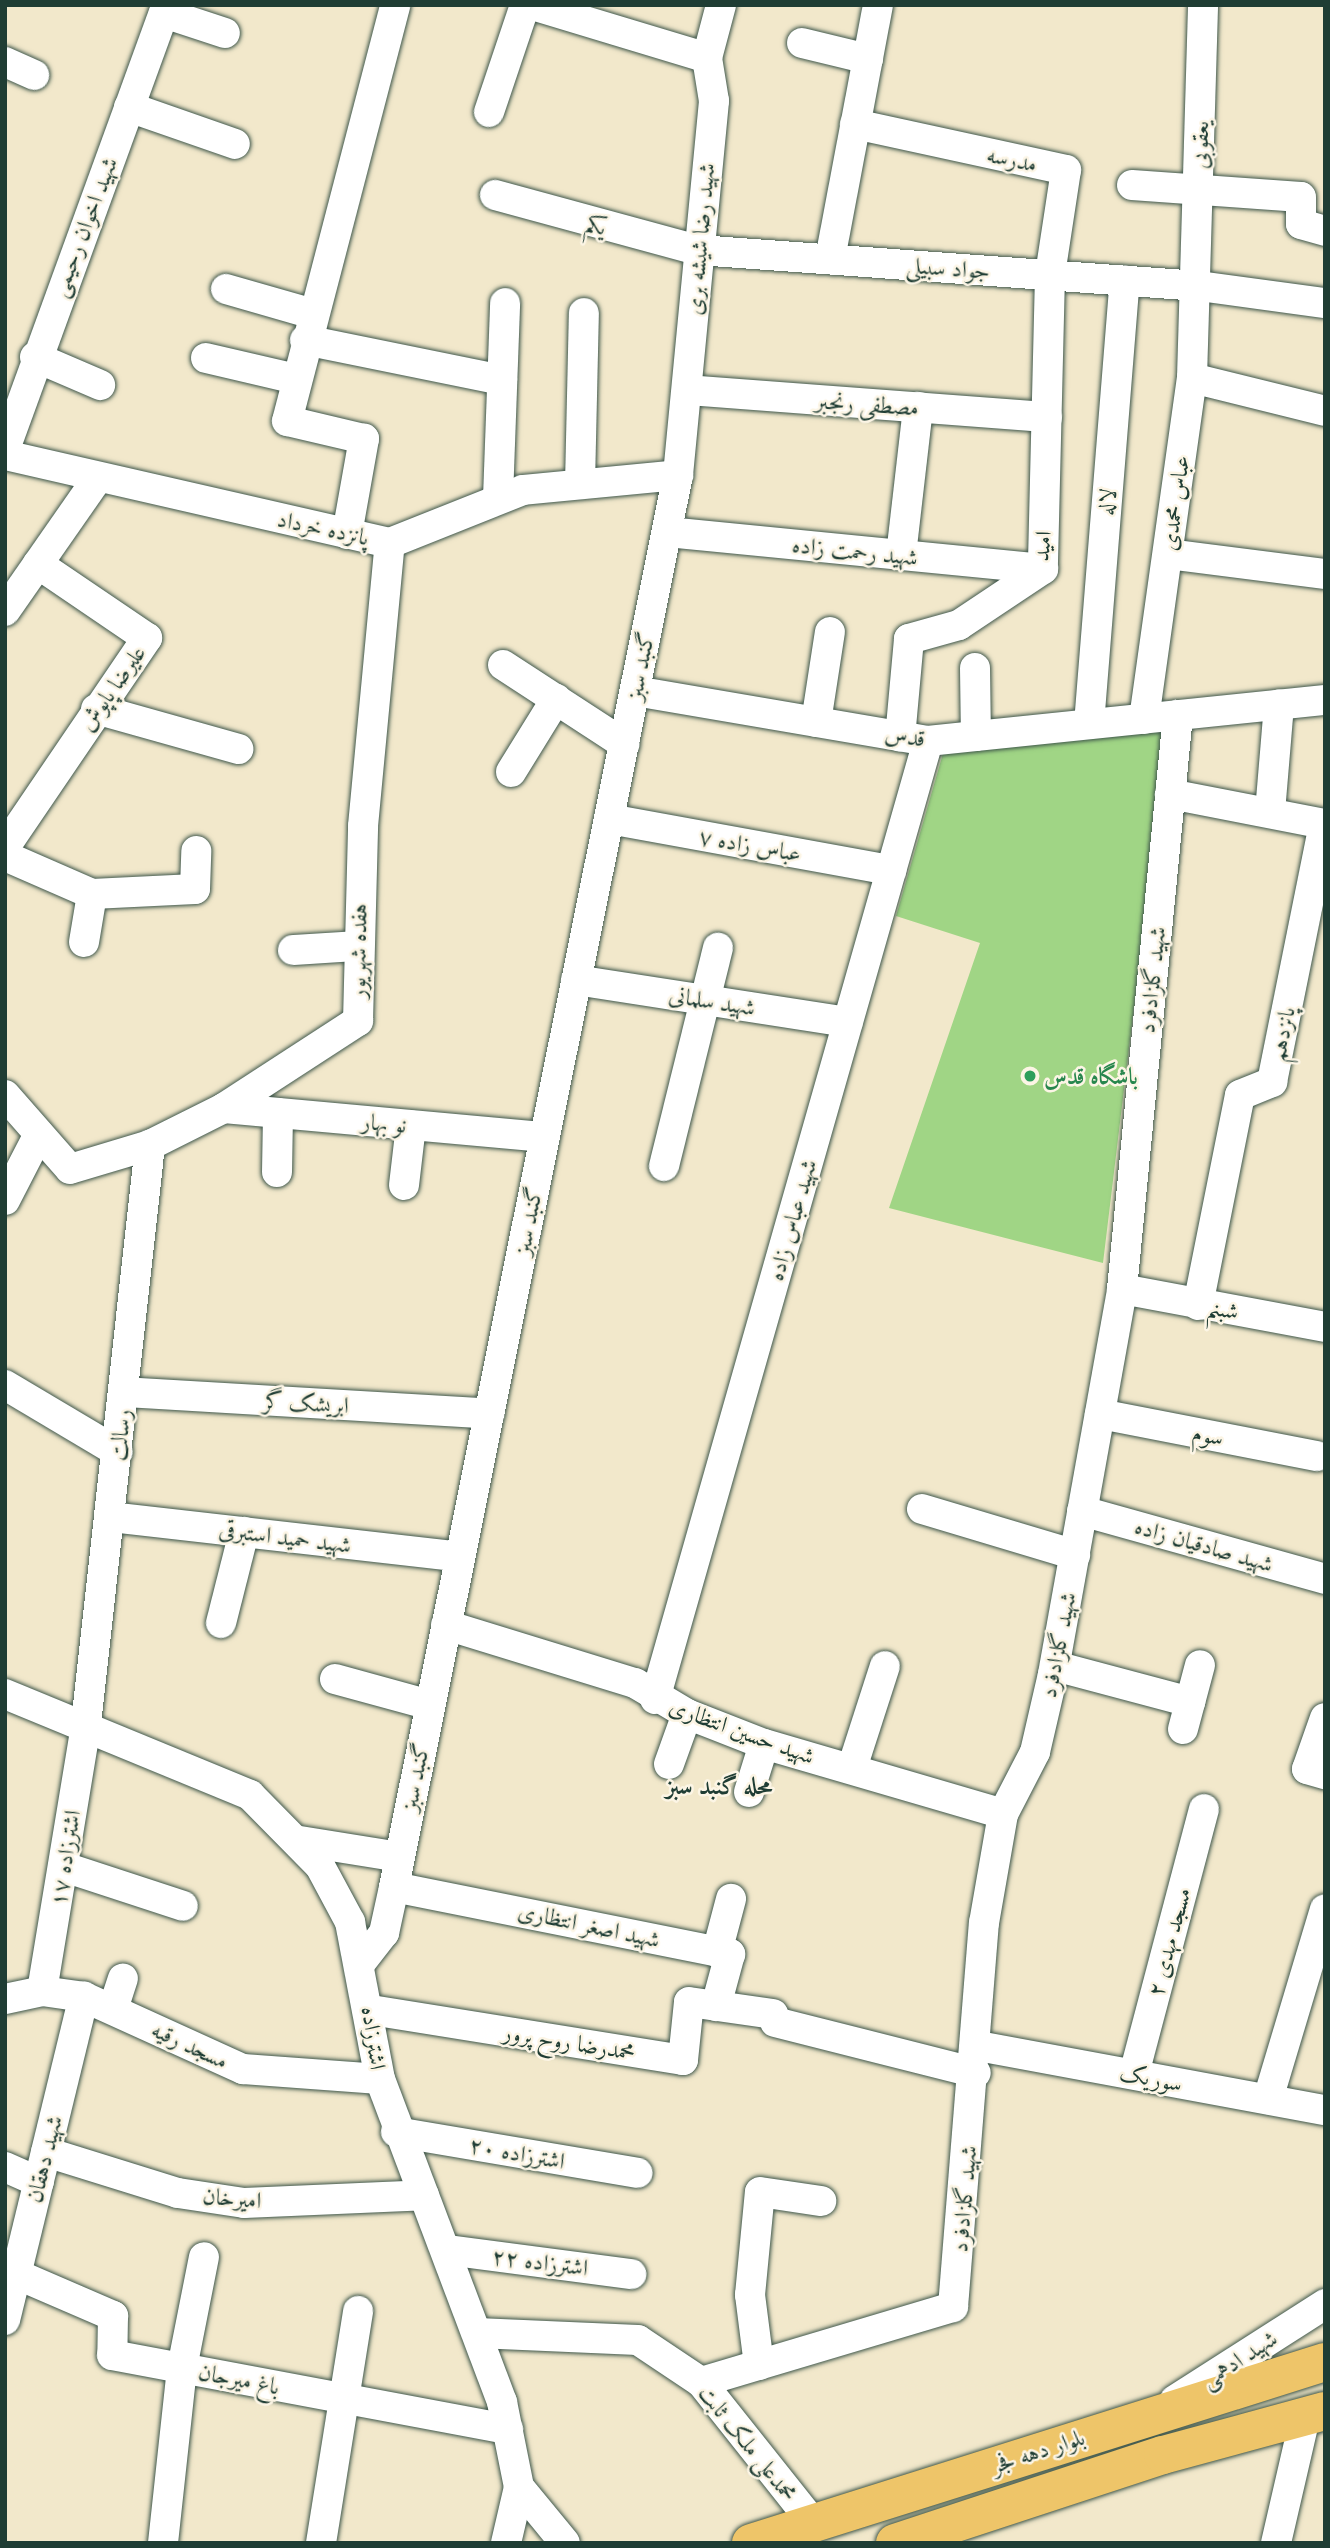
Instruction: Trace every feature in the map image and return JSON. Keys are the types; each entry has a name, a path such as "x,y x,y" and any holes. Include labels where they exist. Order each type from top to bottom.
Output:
{"main road":[{"name":"بلوار دهه فجر","path":"751,2543 1153,2414 1325,2362"},
{"name":"بلوار دهه فجر","path":"895,2543 1163,2455 1315,2414"}],"street":[{"path":"347,534 365,439 287,421 309,327 395,5"},
{"path":"489,112 524,5"},
{"path":"532,5 708,58"},
{"name":"شهید رضا شیشه بری","path":"678,475 714,101 708,58 720,5"},
{"path":"830,260 878,5"},
{"name":"یعقوبی","path":"1199,286 1203,5"},
{"path":"166,9 225,33"},
{"name":"شهید اخوان رحیمی","path":"5,449 35,357 166,9"},
{"path":"802,43 868,59"},
{"path":"5,62 34,75"},
{"path":"129,107 235,144"},
{"name":"مدرسه","path":"855,124 1066,170 1050,275"},
{"path":"1132,185 1199,192 1301,197 1301,225 1325,231"},
{"name":"یکم","path":"495,195 698,250"},
{"name":"جواد سبیلی","path":"698,250 1199,286 1325,303"},
{"name":"امید","path":"914,739 909,639 959,625 1043,569 1050,275"},
{"name":"لاله","path":"1089,724 1125,280"},
{"name":"عباس محمدی","path":"1144,719 1192,379 1199,286"},
{"path":"226,289 309,327 502,380"},
{"path":"498,498 505,303"},
{"path":"580,484 583,313"},
{"path":"35,357 100,385"},
{"path":"206,358 296,379"},
{"path":"1192,379 1325,411"},
{"name":"مصطفی رنجبر","path":"687,390 1047,417"},
{"path":"901,555 918,407"},
{"name":"پانزده خرداد","path":"5,455 97,479 390,543 498,498 580,484 678,475"},
{"name":"گنبد سبز","path":"362,1961 384,1933 394,1887 678,475"},
{"path":"5,611 97,479"},
{"name":"شهید رحمت زاده","path":"667,532 1043,569"},
{"name":"هفده شهریور","path":"5,1095 70,1169 149,1146 223,1108 358,1021 356,946 390,543"},
{"path":"1168,554 1325,574"},
{"name":"علیرضا پاپوش","path":"5,847 96,709 147,638 38,564"},
{"path":"816,722 830,632"},
{"path":"503,665 624,744"},
{"path":"975,668 976,736"},
{"name":"قدس","path":"635,691 914,739 976,736 1325,700"},
{"path":"511,772 556,699"},
{"path":"1270,812 1279,705"},
{"path":"96,709 238,749"},
{"name":"شهید گلزادفرد","path":"701,2382 953,2307 977,2059 984,1923 1003,1814 1035,1752 1055,1665 1122,1289 1178,715"},
{"name":"شهید عباس زاده","path":"655,1699 891,870 914,739"},
{"path":"1170,794 1324,824"},
{"name":"عباس زاده ۷","path":"609,819 891,870"},
{"name":"پانزدهم","path":"1198,1305 1240,1095 1272,1083 1324,824"},
{"path":"5,856 92,894 195,889 196,851"},
{"path":"84,942 92,894"},
{"path":"293,950 356,946"},
{"path":"664,1166 718,948"},
{"name":"شهید سلمانی","path":"576,980 848,1022"},
{"name":"نو بهار","path":"223,1108 545,1137"},
{"path":"276,1172 278,1113"},
{"path":"404,1185 411,1125"},
{"path":"5,1200 39,1134"},
{"name":"رسالت","path":"86,1724 111,1517 149,1146"},
{"name":"شبنم","path":"1122,1289 1325,1327"},
{"path":"5,1385 118,1452"},
{"name":"ابریشک گر","path":"124,1392 489,1414"},
{"name":"سوم","path":"1100,1414 1317,1455"},
{"path":"922,1509 1075,1555"},
{"name":"شهید صادقیان زاده","path":"1082,1511 1325,1579"},
{"name":"شهید حمید استبرقی","path":"111,1517 460,1557"},
{"path":"221,1623 244,1532"},
{"name":"شهید حسین انتظاری","path":"446,1625 635,1683 655,1699 764,1744 1003,1814"},
{"path":"1055,1665 1187,1715 1200,1665"},
{"path":"852,1768 884,1666"},
{"path":"335,1679 430,1705"},
{"name":"اشترزاده","path":"5,1694 86,1724 250,1796 300,1842 350,1922 362,1961 380,2078 396,2132 448,2250 477,2333 508,2429 519,2487 565,2543"},
{"path":"669,1764 687,1714"},
{"path":"1325,1718 1307,1769 1325,1774"},
{"name":"اشترزاده ۱۷","path":"43,1992 86,1724"},
{"path":"749,1791 764,1744"},
{"name":"مسجد مهدی ۲","path":"1134,2074 1204,1810"},
{"path":"300,1842 400,1857"},
{"path":"64,1867 183,1906"},
{"name":"شهید اصغر انتظاری","path":"394,1887 718,1952"},
{"path":"716,2006 730,1954 718,1952 731,1899"},
{"path":"1268,2099 1325,1909"},
{"path":"113,2009 123,1979"},
{"name":"مسجد رقیه","path":"5,1999 43,1992 84,1997 243,2069 380,2078"},
{"name":"شهید دهقان","path":"5,2320 14,2258 39,2182 84,1997"},
{"name":"محمدرضا روح پرور","path":"371,2010 683,2060 689,2002 716,2006"},
{"name":"سوریک","path":"716,2006 977,2059 1134,2074 1325,2110"},
{"name":"اشترزاده ۲۰","path":"396,2132 638,2173"},
{"name":"امیرخان","path":"46,2152 178,2193 244,2203 424,2195"},
{"path":"5,2167 39,2182"},
{"path":"759,2365 750,2295 760,2192 821,2201"},
{"name":"اشترزاده ۲۲","path":"448,2250 631,2274"},
{"path":"163,2543 182,2368 204,2257"},
{"name":"باغ میرجان","path":"14,2258 113,2316 112,2355 508,2429"},
{"name":"شهید ادهمی","path":"1153,2414 1325,2304"},
{"path":"321,2543 358,2311"},
{"name":"محمدعلی ملک ثابت","path":"477,2333 638,2340 701,2382 813,2523"},
{"path":"1276,2543 1315,2414"},
{"path":"506,2543 519,2487"}],"green space":[{"name":"باشگاه قدس","path":"1169,717 1103,1263 889,1208 980,943 896,916 946,743"}],"place":[{"name":"باشگاه قدس","path":"1030,1076"}],"district":[{"name":"محله گنبد سبز","path":"719,1786"}]}
